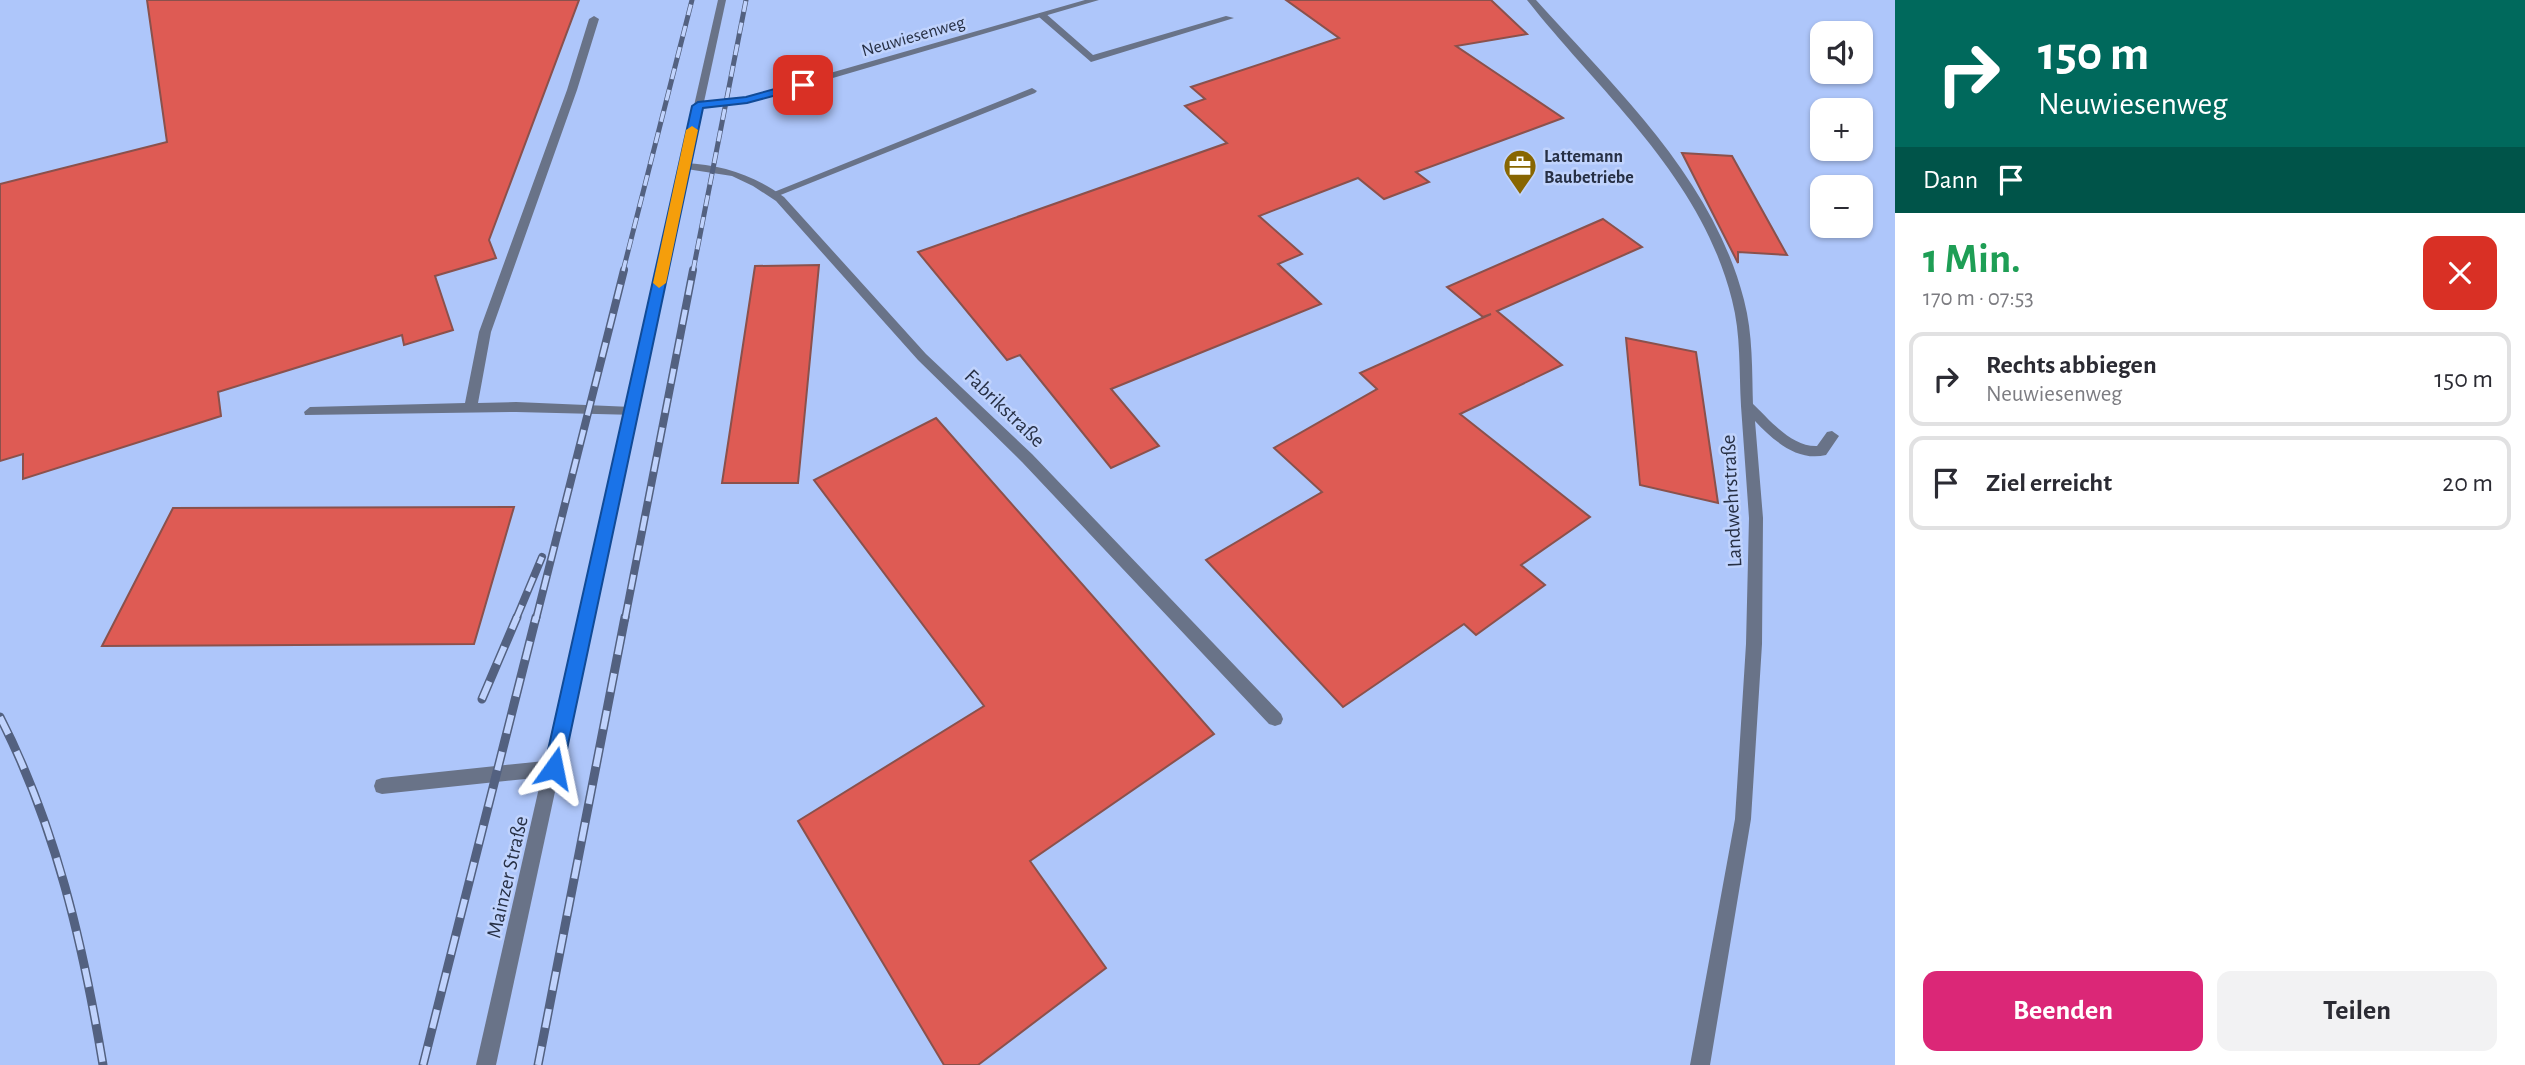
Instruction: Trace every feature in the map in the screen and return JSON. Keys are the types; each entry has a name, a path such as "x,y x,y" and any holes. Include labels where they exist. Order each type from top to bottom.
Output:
{"street":[{"name":"Mainzer Straße","path":"486,1065 554,768 722,0"},
{"name":"Neuwiesenweg","path":"698,106 747,100 1095,0"},
{"name":"Landwehrstraße","path":"1531,0 1662,152 1708,217 1738,298 1744,336 1756,518 1754,644 1743,819 1700,1065"},
{"path":"1042,15 1091,59 1228,18"},
{"path":"471,408 485,332 567,103 594,19"},
{"path":"774,194 1031,91"},
{"name":"Fabrikstraße","path":"684,166 737,174 759,182 774,194 842,265 922,358 1027,458 1275,719"},
{"path":"310,412 516,407 632,412"},
{"path":"1747,407 1771,429 1802,450 1822,451 1832,436"},
{"path":"382,786 554,768"}],"building":[{"path":"147,0 579,0 489,240 496,258 435,276 453,330 404,345 402,335 218,392 221,416 23,479 23,454 0,461 0,184 167,142"},
{"path":"1286,0 1491,0 1527,34 1456,46 1563,118 1416,172 1429,182 1384,199 1358,178 1259,216 1302,254 1278,264 1321,304 1111,389 1159,446 1111,468 1020,355 1007,360 918,252 1227,143 1185,106 1205,99 1191,87 1339,38"},
{"path":"1682,153 1732,156 1787,255 1738,252 1738,263"},
{"path":"1603,219 1642,247 1497,311 1562,365 1460,414 1590,517 1521,565 1545,585 1476,635 1464,624 1343,707 1206,560 1322,492 1274,448 1377,389 1360,373 1491,314 1483,317 1447,287"},
{"path":"819,265 798,483 722,483 755,266"},
{"path":"1626,338 1696,352 1718,503 1640,485"},
{"path":"936,418 1214,734 1030,861 1106,968 978,1065 944,1065 798,821 984,706 814,480"},
{"path":"514,507 474,644 102,646 173,508"}],"railway":[{"path":"623,271 692,0"},
{"path":"693,271 746,0"},
{"path":"536,619 624,270"},
{"path":"625,619 693,270"},
{"path":"516,619 542,557"},
{"path":"482,699 517,617"},
{"path":"423,1065 536,617"},
{"path":"538,1065 625,617"},
{"path":"0,717 37,801 65,887 86,975 103,1065"}],"slow traffic":[{"path":"659,283 692,130"}],"place":[{"name":"Lattemann Baubetriebe","path":"1520,196"}],"route":[{"path":"554,768 698,106 747,100 803,85"}]}
